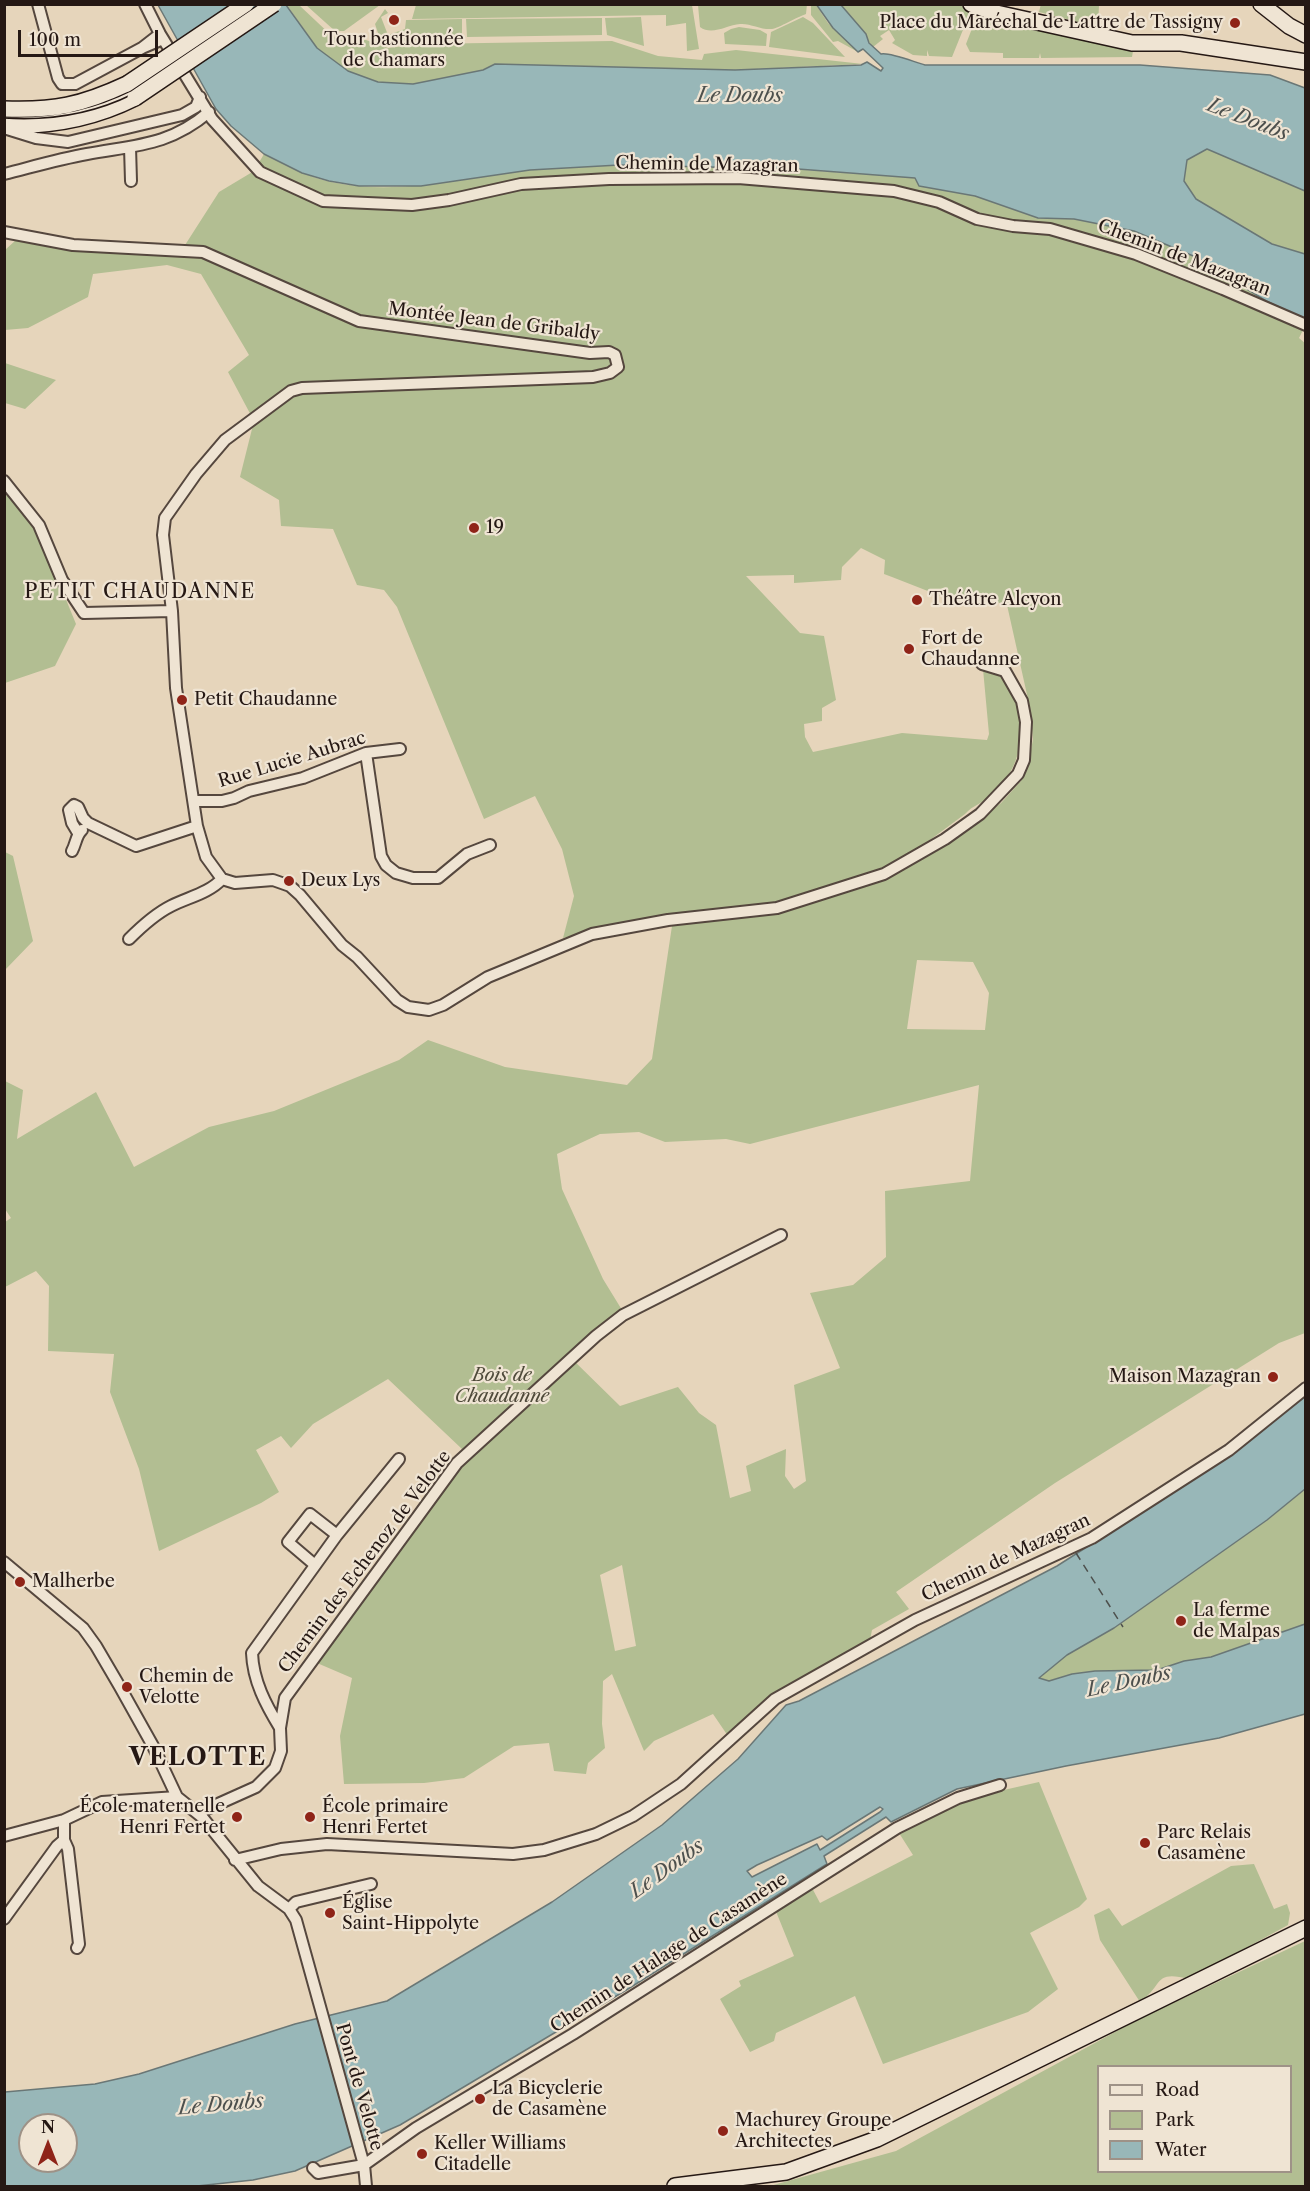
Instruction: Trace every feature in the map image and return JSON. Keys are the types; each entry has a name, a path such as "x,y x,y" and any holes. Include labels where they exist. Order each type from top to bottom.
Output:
{"main road":[{"path":"4,109 52,108 79,104 127,84 246,4"},
{"path":"4,127 76,121 117,108 274,4"},
{"path":"971,4 1132,43 1181,43 1305,62"},
{"path":"1261,4 1289,26 1305,35"},
{"path":"675,2187 786,2172 877,2139 1158,1997 1305,1928"}],"street":[{"path":"38,4 58,78 62,84 75,84 162,37"},
{"name":"Chemin de Mazagran","path":"145,4 162,37 212,119 260,172 323,201 412,205 449,200 521,184 609,179 738,178 894,191 939,202 976,219 1013,226 1050,229 1136,254 1305,325"},
{"path":"4,127 57,142 82,141 182,115 196,107 200,97"},
{"path":"4,174 85,154 162,140 200,119 208,112"},
{"path":"130,147 130,181"},
{"name":"Montée Jean de Gribaldy","path":"4,232 73,245 203,252 359,321 590,353 609,352 618,360 618,367 610,373 593,377 302,388 291,391 225,440 196,474 165,518 163,535 172,611"},
{"path":"4,481 39,525 62,580 84,614 172,611 176,688 197,826 206,857 222,879 235,883 273,880 290,886 342,945 357,957 397,1000 408,1007 429,1010 443,1005 488,977 592,934 668,920 777,908 884,874 945,839 980,814 995,799 1018,774 1023,760 1026,722 1022,701 1005,671 982,664"},
{"name":"Rue Lucie Aubrac","path":"194,801 222,801 234,798 249,791 303,778 366,753 400,749"},
{"path":"366,753 381,856 387,866 396,873 413,878 438,878 468,854 490,845"},
{"path":"72,850 77,843 78,833 72,823 69,810 72,806 78,807 88,823 136,846 197,826"},
{"path":"78,833 88,823"},
{"path":"129,939 148,920 169,907 213,888 222,879"},
{"name":"Chemin des Echenoz de Velotte","path":"198,1813 256,1787 266,1779 278,1761 281,1751 280,1728 285,1698 457,1463 596,1336 623,1316 781,1234"},
{"name":"Chemin de Mazagran","path":"235,1860 281,1849 327,1844 513,1854 544,1850 596,1834 633,1816 681,1784 775,1700 915,1620 1092,1538 1229,1450 1305,1388"},
{"path":"280,1728 265,1705 252,1666 252,1653 337,1535 399,1459"},
{"path":"315,1565 288,1542 310,1514 337,1535"},
{"path":"4,1562 83,1628 96,1646 143,1729 177,1797 198,1813 258,1886 289,1909 296,1902 371,1884"},
{"name":"Chemin de Halage de Casamène","path":"364,2165 416,2128 573,2034 897,1828 958,1798 1000,1785"},
{"path":"4,1836 64,1820 102,1802 177,1797"},
{"path":"64,1820 64,1840 68,1848 79,1944 77,1948"},
{"path":"4,1919 57,1846 64,1840"},
{"name":"Pont de Velotte","path":"289,1909 296,1920 361,2153 366,2187"},
{"path":"313,2168 318,2173 364,2165"}],"green space":[{"path":"807,4 806,14 772,29 744,24 715,30 700,27 698,5"},
{"path":"957,4 971,10 952,57 929,56 927,50 927,56 913,55 892,43 895,40 889,30 880,36 883,39 873,47 841,5"},
{"path":"1041,4 1099,5 1098,27 1039,12"},
{"path":"287,5 299,5 333,37 342,40 366,40 388,48 421,44 612,41 658,56 702,60 704,54 736,50 863,64 735,70 495,64 483,70 413,84 378,82 348,71 317,48"},
{"path":"306,5 380,5 344,31 335,31"},
{"path":"416,5 692,5 699,49 687,51 686,23 666,26 666,15 412,19"},
{"path":"811,5 816,5 828,23 858,52 838,41 833,42 811,15"},
{"path":"385,9 388,13 381,17 388,35 405,29 406,20 462,19 462,37 421,39 391,44 380,39 375,24"},
{"path":"978,13 1133,51 1132,57 1041,58 1040,53 1039,58 1003,58 1003,53 970,52 966,44"},
{"path":"641,17 644,46 607,35 605,18"},
{"path":"803,17 813,23 845,57 769,47 771,32"},
{"path":"602,18 602,35 467,37 466,19"},
{"path":"739,27 760,30 767,34 766,46 725,44 724,33"},
{"path":"1207,149 1305,191 1305,254 1272,244 1196,199 1184,181 1187,160"},
{"name":"Bois de Chaudanne","path":"264,154 322,180 356,186 381,187 430,184 538,169 637,164 796,170 915,178 919,186 975,196 1038,218 1074,219 1134,231 1198,258 1266,301 1305,319 1305,326 1299,338 1306,344 1305,1333 1279,1343 1055,1483 896,1592 909,1609 872,1630 870,1640 728,1736 713,1714 654,1741 644,1751 612,1674 603,1681 602,1724 605,1748 588,1763 586,1774 554,1771 549,1743 514,1746 464,1778 424,1783 344,1784 340,1736 352,1678 317,1663 416,1526 462,1449 388,1379 313,1424 291,1448 281,1436 256,1450 279,1492 261,1503 159,1551 139,1469 110,1392 114,1354 48,1351 49,1286 36,1271 5,1287 5,1222 11,1218 5,1209 5,1081 23,1090 17,1139 96,1092 134,1167 209,1127 274,1111 399,1060 428,1040 505,1067 627,1085 652,1059 672,926 783,912 887,877 947,844 1001,803 1021,781 1029,761 1033,739 1030,708 1007,605 968,594 961,604 884,574 885,560 861,548 842,567 841,580 794,583 794,575 746,576 800,633 824,636 836,700 822,708 822,721 804,724 805,737 813,752 902,733 987,740 989,734 983,669 1004,680 1011,690 1020,714 1020,741 1013,767 1004,782 992,795 971,808 884,874 777,908 596,929 563,938 574,896 562,849 535,796 484,819 397,607 384,590 357,585 333,529 281,526 279,500 240,477 254,421 228,372 249,355 201,274 167,265 93,274 88,297 28,328 5,330 5,250 16,240 89,251 178,256 219,192 254,171","holes":["917,960 973,962 989,993 985,1030 907,1029","979,1085 970,1181 885,1191 886,1257 853,1285 810,1293 840,1368 794,1385 806,1481 794,1489 785,1476 786,1449 746,1466 751,1491 730,1498 716,1425 699,1413 678,1387 620,1406 569,1356 622,1310 603,1279 562,1189 557,1154 600,1134 639,1132 665,1142 726,1139 750,1144","622,1565 636,1646 615,1651 600,1575"]},
{"path":"5,363 56,380 25,409 5,403"},
{"path":"4,487 38,531 76,624 55,666 5,683"},
{"path":"5,852 13,856 33,941 5,970"},
{"path":"1305,1489 1305,1624 1211,1657 1184,1661 1157,1670 1072,1674 1049,1681 1038,1679 1067,1654 1114,1628 1267,1520"},
{"path":"1039,1782 1087,1899 1079,1907 1030,1933 1058,1989 1028,2012 883,2064 855,1996 776,2033 774,2041 750,2052 720,1999 741,1986 739,1981 794,1956 775,1909 811,1886 820,1903 913,1855 899,1833 955,1805 995,1792"},
{"path":"1254,1864 1274,1909 1287,1904 1290,1913 1288,1925 1189,1979 1170,1976 1164,1978 1140,2002 1100,1940 1094,1915 1109,1908 1122,1926 1231,1866"},
{"path":"1305,1941 1305,2186 770,2186 896,2151 1139,2019"}],"water":[{"name":"Le Doubs","path":"816,4 841,5 866,34 869,43 881,54 925,65 1140,65 1270,75 1305,88 1305,191 1207,149 1187,160 1184,181 1196,199 1272,244 1305,254 1305,319 1266,301 1198,258 1134,231 1074,219 1038,218 975,196 919,186 915,178 798,169 619,165 530,170 421,186 359,186 329,181 302,173 264,154 231,126 216,109 158,5 286,5 317,48 348,71 378,82 413,84 483,70 495,64 735,70 861,65 867,62 881,71 883,68 863,49 858,52 833,28"},
{"name":"Le Doubs","path":"1305,1394 1305,1489 1267,1520 1114,1628 1067,1655 1039,1678 1049,1681 1072,1674 1095,1671 1157,1670 1184,1661 1211,1657 1305,1624 1305,1714 1219,1738 957,1789 891,1822 886,1817 824,1856 827,1864 628,1989 400,2125 295,2171 253,2180 197,2186 5,2186 5,2092 95,2084 139,2074 295,2024 387,2001 552,1902 662,1825 738,1759 786,1705 799,1701 1057,1566 1223,1460","holes":["880,1807 883,1809 820,1850 817,1844 752,1877 747,1871 822,1836 827,1840"]}],"ferry route":[{"path":"1076,1553 1123,1627"}],"tram line":[{"path":"4,118 70,115 118,101 133,94 266,4"}],"place":[{"name":"Tour bastionnée de Chamars","path":"394,20"},
{"name":"Place du Maréchal de Lattre de Tassigny","path":"1235,23"},
{"name":"19","path":"474,528"},
{"name":"Théâtre Alcyon","path":"917,600"},
{"name":"Fort de Chaudanne","path":"909,649"},
{"name":"Petit Chaudanne","path":"182,700"},
{"name":"Deux Lys","path":"289,881"},
{"name":"Maison Mazagran","path":"1273,1377"},
{"name":"Malherbe","path":"20,1582"},
{"name":"La ferme de Malpas","path":"1181,1621"},
{"name":"Chemin de Velotte","path":"127,1687"},
{"name":"École maternelle Henri Fertet","path":"237,1817"},
{"name":"École primaire Henri Fertet","path":"310,1817"},
{"name":"Parc Relais Casamène","path":"1145,1843"},
{"name":"Église Saint-Hippolyte","path":"330,1913"},
{"name":"La Bicyclerie de Casamène","path":"480,2099"},
{"name":"Machurey Groupe Architectes","path":"723,2131"},
{"name":"Keller Williams Citadelle","path":"422,2154"}],"district":[{"name":"PETIT CHAUDANNE","path":"140,592"},
{"name":"VELOTTE","path":"198,1758"}]}
